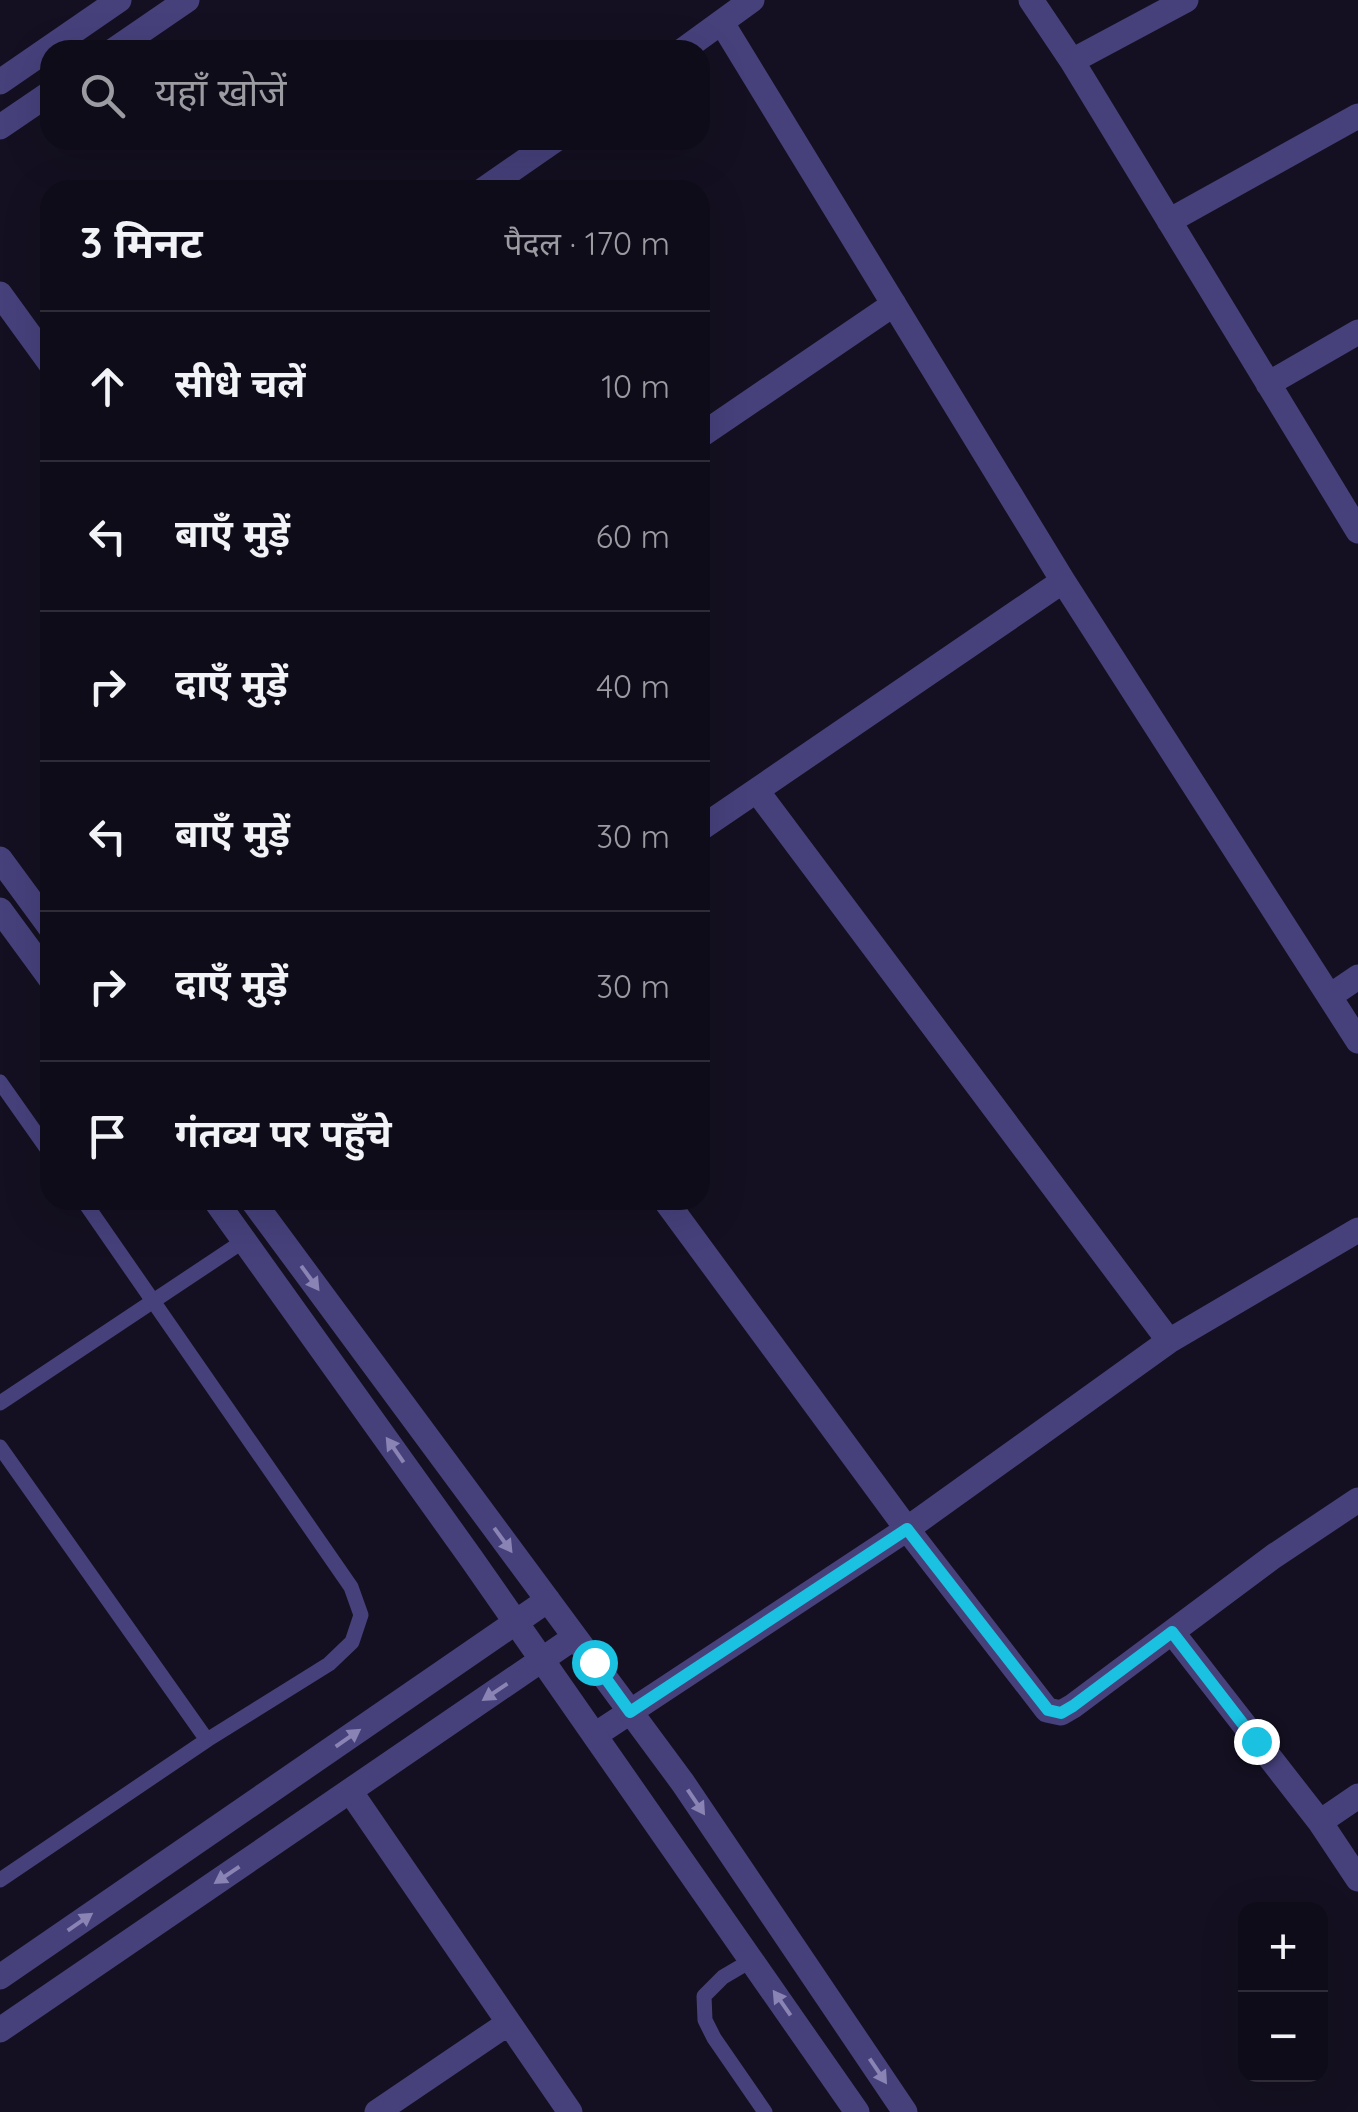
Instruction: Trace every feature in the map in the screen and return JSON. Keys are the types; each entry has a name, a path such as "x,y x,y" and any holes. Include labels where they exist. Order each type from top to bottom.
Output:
{"street":[{"path":"61,40 119,0"},
{"path":"129,40 187,0"},
{"path":"697,40 752,0"},
{"path":"1031,0 1358,531"},
{"path":"1072,61 1186,0"},
{"path":"722,23 1063,581 1358,1041"},
{"path":"0,82 40,54"},
{"path":"0,128 40,100"},
{"path":"1169,220 1358,116"},
{"path":"497,180 541,150"},
{"path":"0,294 40,349"},
{"path":"710,429 894,304"},
{"path":"1268,384 1358,332"},
{"path":"710,822 1063,581"},
{"path":"757,790 1169,1342"},
{"path":"0,859 40,913"},
{"path":"0,910 40,964"},
{"path":"1330,996 1358,977"},
{"path":"223,1210 857,2112"},
{"path":"259,1210 683,1783 905,2112"},
{"path":"672,1210 907,1529 1048,1710 1061,1713 1073,1706 1274,1556 1358,1500"},
{"path":"595,1735 907,1529 1169,1342 1358,1230"},
{"path":"0,1977 548,1600"},
{"path":"1172,1632 1320,1822 1358,1879"},
{"path":"0,2030 575,1637"},
{"path":"350,1791 570,2112"},
{"path":"1320,1822 1358,1796"},
{"path":"378,2112 507,2024"}],"lane":[{"path":"0,1082 40,1139"},
{"path":"0,1880 207,1740 329,1664 352,1642 361,1615 351,1587 90,1210"},
{"path":"0,1403 245,1240"},
{"path":"0,1448 207,1740"},
{"path":"752,1960 704,1996 705,2020 765,2112"}],"route":[{"path":"594,1662 630,1712 907,1529 1048,1710 1061,1713 1073,1706 1172,1632 1256,1741"}]}
